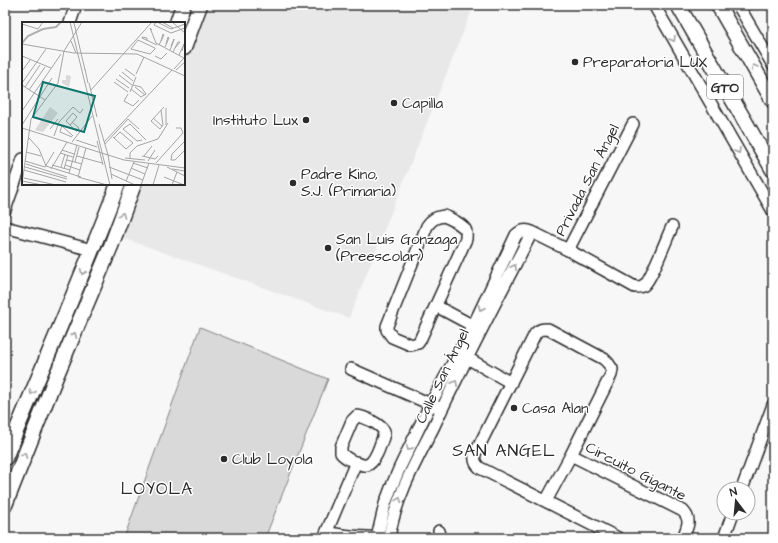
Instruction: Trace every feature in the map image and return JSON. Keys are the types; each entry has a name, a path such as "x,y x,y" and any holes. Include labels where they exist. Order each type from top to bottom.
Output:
{"main road":[{"path":"177,22 183,5"},
{"path":"185,45 200,5"},
{"name":"GTO","path":"678,5 773,170"},
{"name":"GTO","path":"718,5 773,101"},
{"path":"5,458 118,185"},
{"path":"5,505 55,378 111,246 134,185"}],"street":[{"path":"70,22 76,5"},
{"path":"654,5 773,211"},
{"path":"738,5 773,66"},
{"name":"Privada San Ángel","path":"568,250 633,124"},
{"path":"5,210 22,162"},
{"path":"444,216 464,228 467,234 463,247 436,306 418,343 411,345 392,338 389,334 387,330 388,322 427,226 431,220 444,216"},
{"path":"5,227 92,250"},
{"path":"532,232 635,287 640,287 644,285 651,275 672,227"},
{"name":"Calle San Ángel","path":"389,538 391,524 401,494 441,410 463,356 477,328 532,232 523,230 516,235 477,328"},
{"path":"436,306 477,328"},
{"name":"Circuito Gigante","path":"546,501 571,455 611,375 612,369 604,359 548,329 542,329 537,331 535,334 475,454 474,459 480,468 618,538"},
{"path":"463,356 511,383"},
{"name":"Calle San Ángel","path":"378,538 385,504 391,488 431,404 463,356"},
{"path":"351,368 431,404 441,410"},
{"path":"745,481 773,405"},
{"path":"358,416 383,428 384,434 374,460 367,465 356,462 342,456 340,450 352,421 358,416"},
{"name":"Circuito Gigante","path":"571,455 683,511 688,520 688,526 683,538"},
{"path":"356,462 331,536 378,538"},
{"path":"724,538 730,521"}],"shaded area":[{"name":"Instituto Lux","path":"202,5 474,5 349,318 120,237 139,185 185,185 185,53"},
{"name":"Club Loyola","path":"200,327 328,379 265,538 124,538"}],"place":[{"name":"Preparatoria LUX","path":"575,62"},
{"name":"Capilla","path":"394,103"},
{"name":"Instituto Lux","path":"306,120"},
{"name":"Padre Kino, S.J. (Primaria)","path":"293,183"},
{"name":"San Luis Gonzaga (Preescolar)","path":"328,248"},
{"name":"Casa Alan","path":"514,408"},
{"name":"Club Loyola","path":"224,459"}],"district":[{"name":"SAN ANGEL","path":"504,450"},
{"name":"LOYOLA","path":"157,488"}]}
